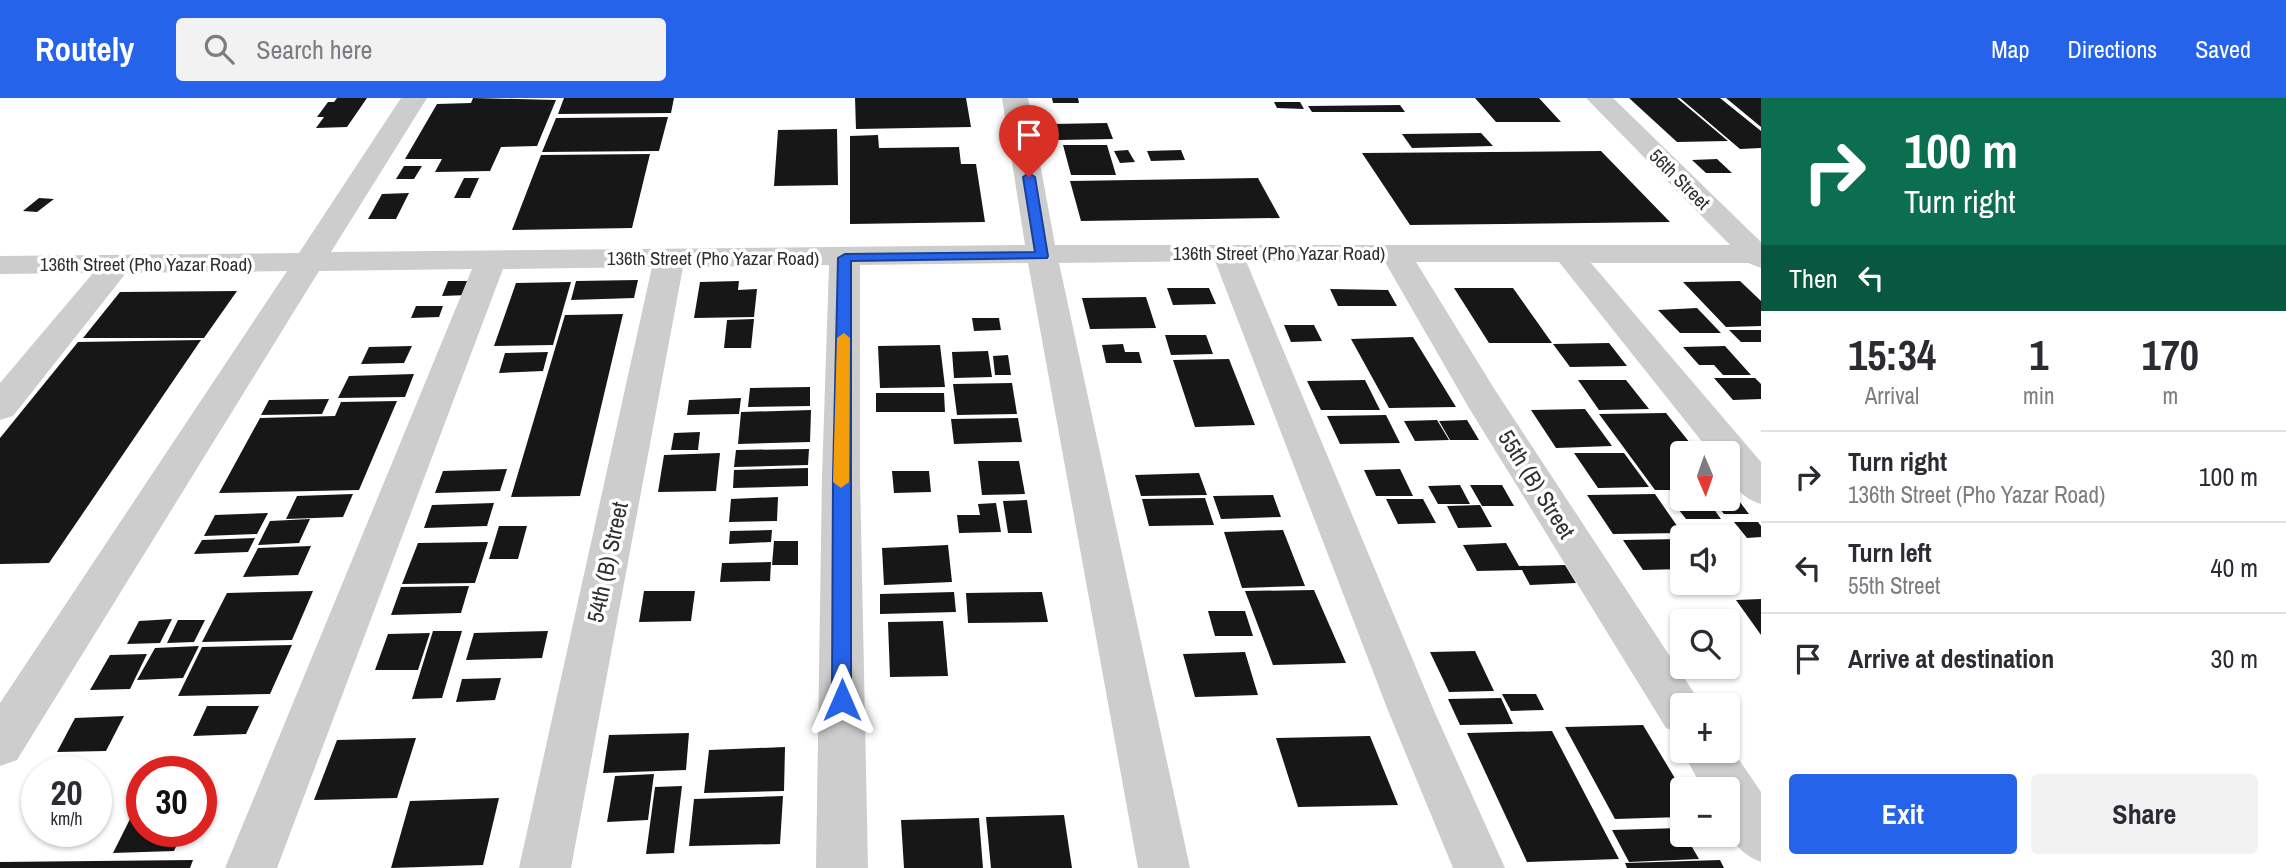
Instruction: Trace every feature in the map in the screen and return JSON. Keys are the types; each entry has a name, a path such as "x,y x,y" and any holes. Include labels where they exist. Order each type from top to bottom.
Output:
{"street":[{"path":"0,744 414,98"},
{"path":"1016,98 1042,256 1164,868"},
{"name":"56th Street","path":"1599,98 1759,256"},
{"path":"1227,252 1412,713 1479,868"},
{"name":"136th Street (Pho Yazar Road)","path":"0,265 1227,252 1759,256"},
{"name":"55th (B) Street","path":"1395,253 1482,398 1670,694"},
{"path":"1568,254 1761,489"},
{"name":"54th (B) Street","path":"545,868 670,256"},
{"path":"842,868 841,477 845,258"},
{"path":"251,868 491,261"},
{"path":"0,407 117,264"},
{"path":"1714,763 1761,837"}],"building":[{"path":"337,98 367,98 347,127 316,128 324,117 317,117 328,102 334,102"},
{"path":"473,98 556,100 537,146 501,147 490,171 435,172 442,159 405,159 437,104 471,103"},
{"path":"564,98 674,98 671,113 558,114"},
{"path":"855,98 966,98 971,127 856,129"},
{"path":"1052,98 1078,98 1079,103 1053,103"},
{"path":"1475,98 1539,98 1561,122 1496,122"},
{"path":"1629,98 1677,98 1728,141 1677,142"},
{"path":"1680,98 1720,98 1761,131 1761,148 1740,149"},
{"path":"1726,98 1761,98 1761,127"},
{"path":"1274,102 1300,102 1304,109 1277,108"},
{"path":"1400,105 1405,112 1312,112 1308,106"},
{"path":"668,117 659,151 542,152 556,118"},
{"path":"1107,123 1113,139 1057,140 1053,124"},
{"path":"837,129 838,185 774,186 778,130"},
{"path":"1481,133 1493,146 1412,148 1402,134"},
{"path":"878,135 879,148 959,147 961,164 976,164 985,222 850,224 850,136"},
{"path":"1063,145 1107,145 1116,175 1071,175"},
{"path":"1128,150 1135,162 1120,163 1114,151"},
{"path":"1181,150 1185,160 1151,161 1147,151"},
{"path":"1601,151 1670,222 1410,225 1362,153"},
{"path":"650,154 632,228 512,230 541,155"},
{"path":"1717,159 1732,173 1706,173 1692,160"},
{"path":"404,166 422,166 414,179 396,179"},
{"path":"464,178 479,178 470,198 454,198"},
{"path":"1258,178 1280,218 1081,221 1070,181"},
{"path":"409,193 396,219 368,219 382,194"},
{"path":"39,198 54,199 37,212 23,211"},
{"path":"638,280 634,298 571,300 576,281"},
{"path":"448,281 475,281 468,295 442,296"},
{"path":"739,281 738,290 757,289 754,317 694,318 700,282"},
{"path":"1740,281 1761,301 1761,326 1726,327 1683,282"},
{"path":"571,282 553,345 494,346 516,283"},
{"path":"1167,288 1209,288 1216,304 1173,305"},
{"path":"1454,288 1513,288 1552,343 1489,343"},
{"path":"1330,289 1388,290 1397,306 1338,306"},
{"path":"237,291 204,338 83,338 120,292"},
{"path":"1146,297 1156,328 1090,329 1082,298"},
{"path":"416,306 443,306 439,317 411,318"},
{"path":"1697,308 1721,333 1680,333 1658,310"},
{"path":"623,314 580,496 511,497 565,315"},
{"path":"972,318 999,318 1001,330 974,331"},
{"path":"754,319 751,348 724,348 727,320"},
{"path":"1284,325 1314,325 1322,341 1291,342"},
{"path":"1729,330 1761,330 1761,342 1741,342"},
{"path":"1165,335 1206,335 1213,354 1171,355"},
{"path":"1413,337 1456,407 1389,408 1351,339"},
{"path":"201,340 49,563 0,564 0,438 78,342"},
{"path":"1609,343 1627,366 1570,367 1553,344"},
{"path":"1123,344 1125,352 1139,352 1142,363 1106,363 1102,345"},
{"path":"940,345 945,387 880,388 878,346"},
{"path":"412,346 404,363 361,364 369,347"},
{"path":"1725,346 1751,375 1723,375 1714,365 1699,365 1683,347"},
{"path":"988,351 992,377 954,378 952,352"},
{"path":"548,352 543,371 499,373 505,353"},
{"path":"1008,355 1011,375 995,375 993,356"},
{"path":"1229,359 1255,425 1195,427 1173,360"},
{"path":"414,374 405,397 338,398 349,376"},
{"path":"1714,378 1755,378 1761,384 1761,399 1733,400"},
{"path":"1365,380 1380,410 1321,410 1307,381"},
{"path":"1578,380 1626,380 1649,409 1599,410"},
{"path":"1012,383 1017,414 957,415 953,384"},
{"path":"810,387 810,406 748,407 750,388"},
{"path":"876,393 944,393 945,412 876,412"},
{"path":"741,398 739,414 687,415 689,400"},
{"path":"329,399 322,414 261,415 269,400"},
{"path":"397,401 359,490 219,493 260,418 335,416 341,402"},
{"path":"1585,409 1612,446 1556,448 1531,410"},
{"path":"811,410 810,442 738,444 741,412"},
{"path":"1666,413 1688,441 1670,441 1670,490 1655,490 1599,414"},
{"path":"1386,415 1400,443 1340,444 1327,416"},
{"path":"1018,418 1022,442 954,444 951,419"},
{"path":"1437,420 1449,440 1415,441 1404,421"},
{"path":"1467,420 1479,440 1450,440 1439,421"},
{"path":"700,432 698,450 671,450 674,433"},
{"path":"809,449 808,465 734,467 736,450"},
{"path":"720,453 716,491 658,492 664,455"},
{"path":"1574,453 1624,453 1649,487 1598,488"},
{"path":"978,461 1019,461 1025,494 982,495"},
{"path":"808,468 808,486 733,488 734,470"},
{"path":"507,469 500,491 435,493 443,471"},
{"path":"1400,469 1413,496 1376,496 1364,470"},
{"path":"892,471 929,471 931,492 894,493"},
{"path":"1199,473 1207,495 1141,496 1135,475"},
{"path":"1460,485 1470,504 1438,504 1428,486"},
{"path":"1470,485 1502,485 1514,506 1482,506"},
{"path":"353,494 343,517 286,519 297,496"},
{"path":"1655,494 1676,525 1670,525 1670,533 1613,534 1587,495"},
{"path":"1273,495 1281,517 1221,519 1213,496"},
{"path":"778,497 777,521 729,522 731,499"},
{"path":"1205,498 1214,525 1149,526 1142,499"},
{"path":"1386,499 1423,499 1436,523 1398,524"},
{"path":"1027,500 1032,533 1008,533 1003,501"},
{"path":"1740,502 1749,514 1724,514 1722,511 1740,511"},
{"path":"494,503 487,526 424,528 432,505"},
{"path":"996,503 1001,532 959,533 957,515 980,515 978,504"},
{"path":"1480,505 1492,527 1458,528 1447,506"},
{"path":"1680,511 1715,511 1721,519 1686,519"},
{"path":"268,513 257,534 204,536 215,515"},
{"path":"310,519 299,543 258,545 270,521"},
{"path":"1734,522 1758,522 1761,526 1761,537 1747,538 1740,525"},
{"path":"499,526 527,526 518,559 489,559"},
{"path":"772,530 771,542 729,544 730,531"},
{"path":"1283,530 1305,586 1242,588 1224,532"},
{"path":"255,538 248,552 194,554 202,540"},
{"path":"1670,539 1670,569 1643,570 1623,540"},
{"path":"774,541 798,541 798,565 772,565"},
{"path":"488,542 475,583 402,584 418,543"},
{"path":"1506,543 1519,566 1565,565 1576,583 1530,585 1522,570 1477,571 1463,545"},
{"path":"948,545 952,582 884,585 882,548"},
{"path":"311,546 298,575 243,577 258,548"},
{"path":"771,562 770,581 720,582 722,563"},
{"path":"469,586 461,613 391,615 401,587"},
{"path":"1314,590 1346,663 1273,665 1245,591"},
{"path":"313,591 292,640 202,642 227,593"},
{"path":"644,591 695,591 691,621 639,622"},
{"path":"954,592 956,612 880,614 880,594"},
{"path":"1042,592 1048,622 968,623 966,593"},
{"path":"1761,599 1761,635 1736,600"},
{"path":"1208,611 1245,611 1253,636 1215,636"},
{"path":"172,619 160,643 127,644 139,621"},
{"path":"178,620 205,620 194,642 167,643"},
{"path":"943,621 948,676 890,677 888,622"},
{"path":"433,631 462,631 442,698 412,699"},
{"path":"548,631 542,658 466,660 474,633"},
{"path":"430,633 418,670 375,670 388,634"},
{"path":"292,645 270,694 178,696 202,647"},
{"path":"199,646 183,678 137,680 155,648"},
{"path":"1475,651 1494,691 1449,692 1430,652"},
{"path":"1245,652 1258,695 1195,697 1183,654"},
{"path":"147,654 130,689 90,690 110,655"},
{"path":"501,678 495,700 456,702 462,679"},
{"path":"1502,694 1536,694 1544,710 1511,711"},
{"path":"1501,698 1513,724 1460,725 1448,699"},
{"path":"207,706 259,706 246,734 193,736"},
{"path":"124,716 106,751 57,752 75,718"},
{"path":"1643,725 1674,777 1670,777 1670,817 1615,819 1565,727"},
{"path":"1552,731 1619,859 1527,862 1467,733"},
{"path":"689,733 686,770 603,773 609,735"},
{"path":"1370,736 1398,805 1298,807 1276,738"},
{"path":"416,738 397,798 314,800 337,740"},
{"path":"785,747 784,791 704,793 709,750"},
{"path":"654,774 648,820 607,822 615,776"},
{"path":"682,786 674,853 646,854 655,787"},
{"path":"783,796 780,844 689,846 694,799"},
{"path":"499,798 483,865 391,868 410,801"},
{"path":"1064,815 1072,868 991,868 986,817"},
{"path":"979,818 983,868 904,868 901,820"},
{"path":"126,827 126,847 176,847 174,851 113,853"},
{"path":"1670,828 1670,847 1692,847 1699,859 1629,862 1612,830"},
{"path":"193,860 190,868 0,868 0,862"},
{"path":"1720,860 1724,868 1627,868 1625,863"}],"slow traffic":[{"path":"841,482 844,338"}],"route":[{"path":"842,700 841,477 845,258 1042,256 1029,177"}]}
